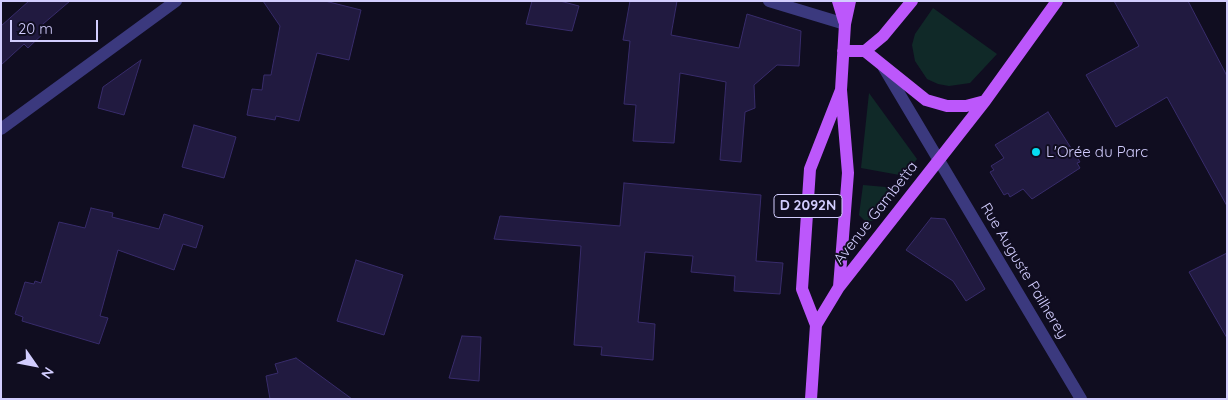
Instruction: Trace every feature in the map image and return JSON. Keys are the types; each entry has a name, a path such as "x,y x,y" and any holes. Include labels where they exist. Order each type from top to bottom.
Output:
{"main road":[{"name":"D 2092N","path":"838,1 845,24"},
{"name":"D 2092N","path":"816,325 839,287 848,173 841,90 845,24 850,1"},
{"path":"843,51 865,51 883,36 912,1"},
{"name":"Avenue Gambetta","path":"839,287 985,100 1057,1"},
{"name":"Avenue Gambetta","path":"865,51 926,100 947,106 966,106 985,100"},
{"name":"D 2092N","path":"811,399 816,325 802,289 810,169 841,90"}],"street":[{"path":"1,129 176,1"},
{"path":"769,1 845,24"},
{"name":"Avenue Gambetta","path":"884,68 939,159"},
{"name":"Rue Auguste Pailherey","path":"939,159 1081,399"}],"green space":[{"path":"933,8 997,54 970,83 949,86 938,84 927,79 915,61 912,45 915,34"},
{"path":"869,93 917,159 905,176 861,168"},
{"path":"863,185 897,188 873,221 865,221 859,215"}],"building":[{"path":"29,1 70,1 43,24 48,29 28,48 24,44 1,65 1,26"},
{"path":"263,1 325,1 361,10 349,60 317,53 299,121 276,116 275,120 247,115 252,89 262,90 264,75 271,75 280,26"},
{"path":"532,1 560,1 579,6 572,31 526,24"},
{"path":"630,1 677,1 671,35 739,48 747,14 801,31 799,66 777,65 754,85 755,108 745,112 741,162 720,160 726,82 680,73 674,143 633,141 636,105 624,104 630,41 623,40"},
{"path":"1114,1 1188,1 1227,76 1227,206 1167,97 1116,127 1086,75 1139,46"},
{"path":"141,60 124,115 98,108 103,87"},
{"name":"L'Orée du Parc","path":"1048,112 1080,162 1077,163 1080,168 1032,199 1023,189 1010,197 1008,193 1004,195 990,172 994,170 991,166 1004,158 995,145"},
{"path":"194,125 236,137 224,178 182,167"},
{"path":"624,183 761,195 756,261 783,263 780,294 734,291 735,276 691,272 693,256 645,252 638,322 655,324 653,360 601,355 602,347 574,345 581,246 494,239 500,216 620,226"},
{"path":"91,208 113,213 112,217 159,229 164,214 203,226 196,248 183,244 174,270 118,250 100,316 108,318 99,344 22,321 23,317 15,314 25,282 34,284 35,281 41,283 59,222 85,228"},
{"path":"931,218 945,219 985,289 966,301 953,281 906,250"},
{"path":"1227,253 1227,338 1189,272"},
{"path":"356,260 403,275 384,335 337,321"},
{"path":"462,336 481,337 479,381 449,378"},
{"path":"296,358 352,399 270,399 266,376 278,373 275,364"}],"place":[{"name":"L'Orée du Parc","path":"1036,152"}]}
